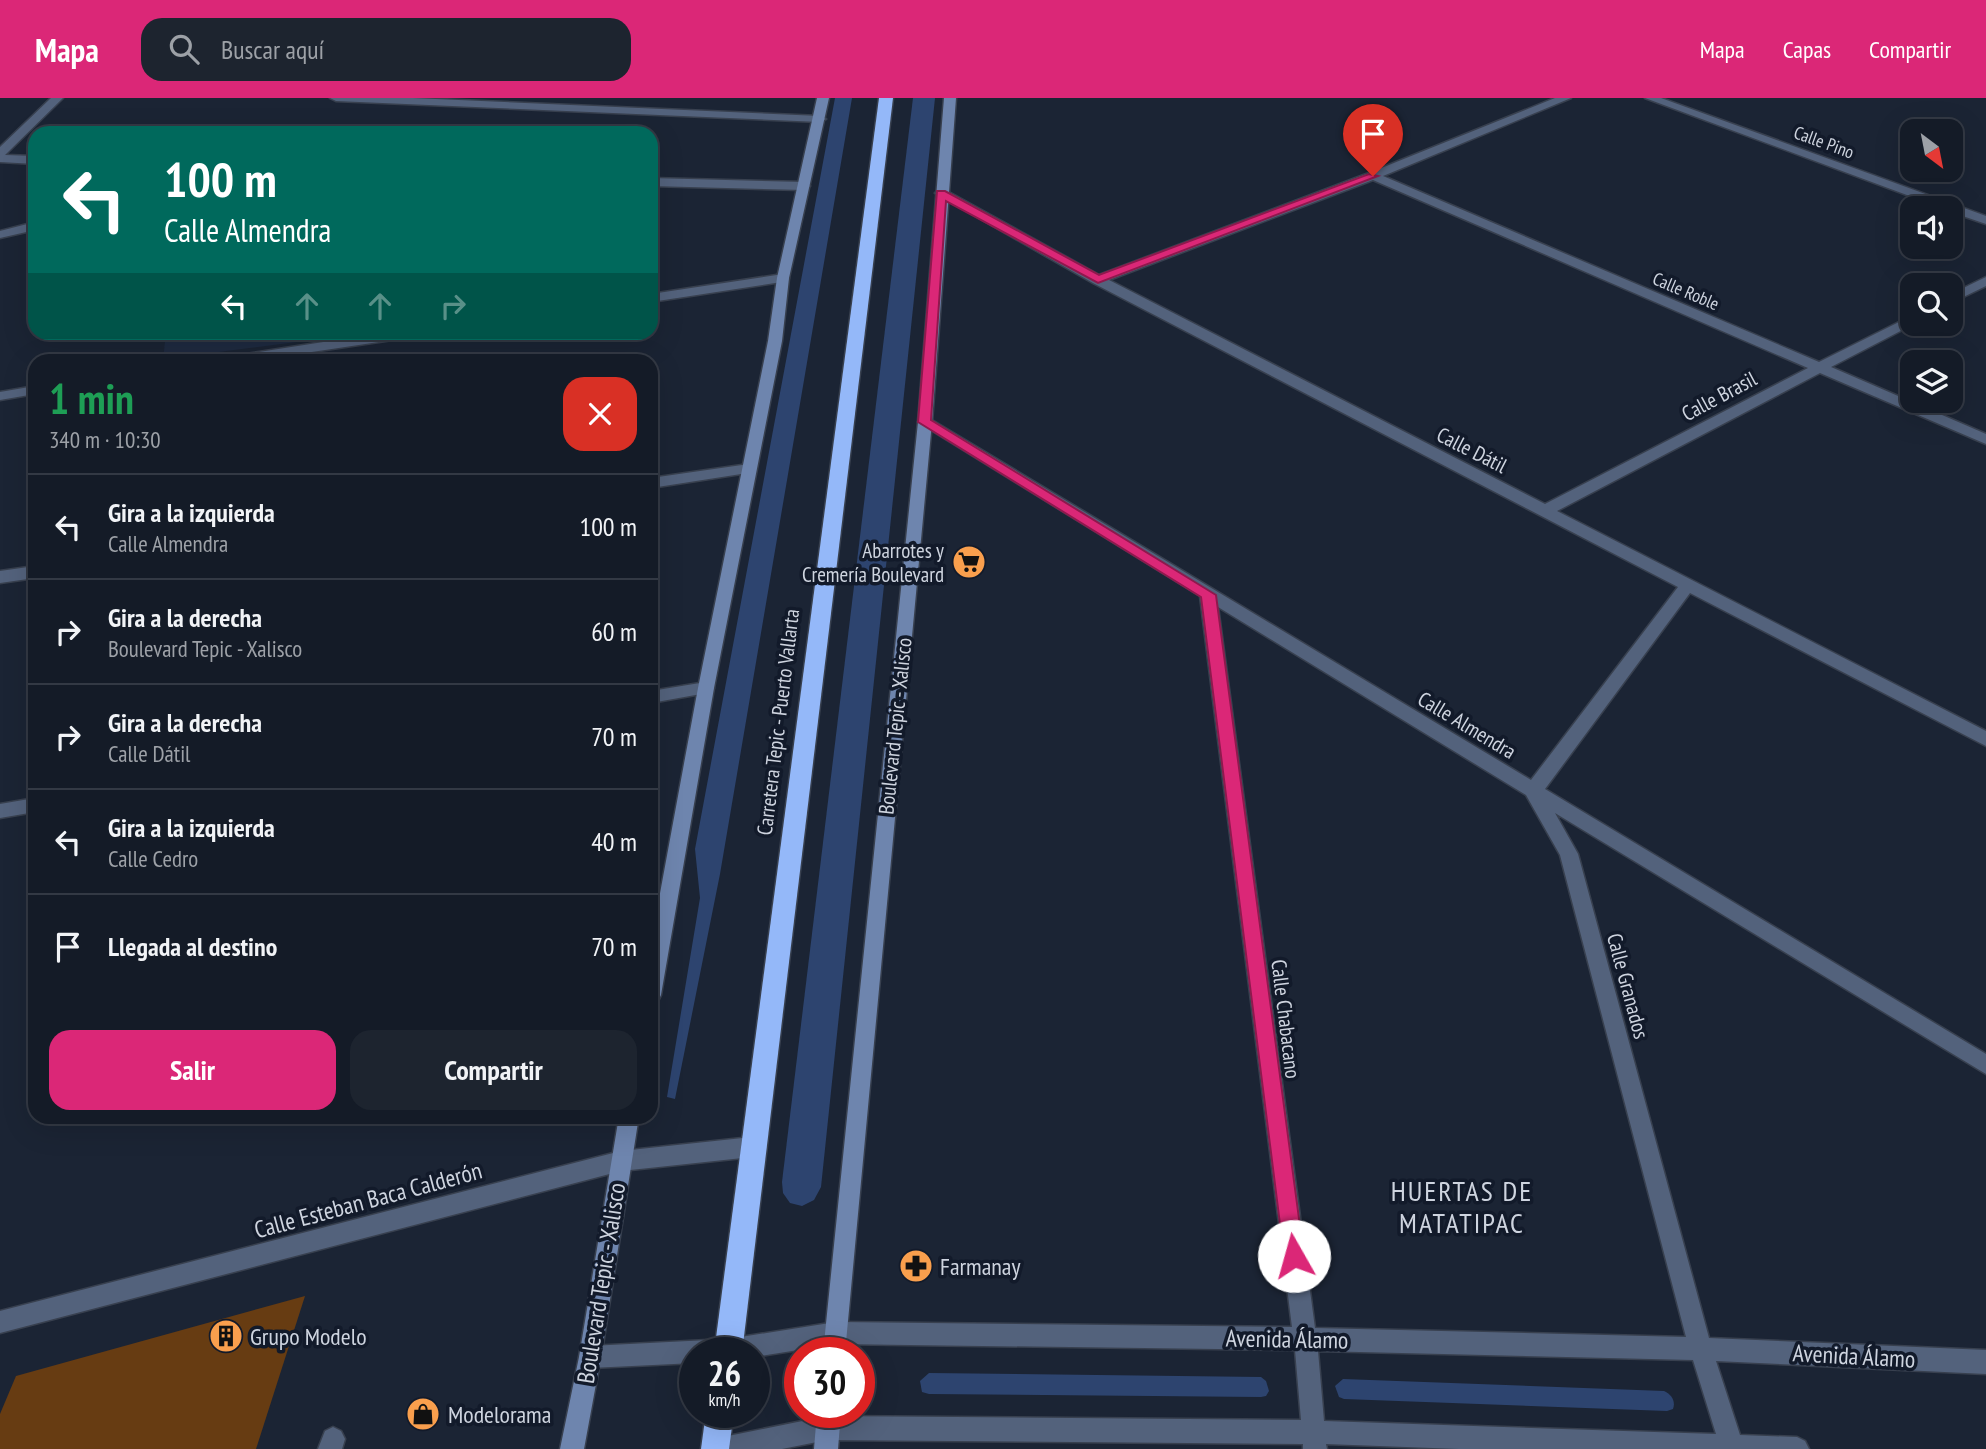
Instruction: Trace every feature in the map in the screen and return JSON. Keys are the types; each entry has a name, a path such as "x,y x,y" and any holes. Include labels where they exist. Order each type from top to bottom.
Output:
{"highway":[{"name":"Carretera Tepic - Puerto Vallarta","path":"730,1337 886,98"},
{"path":"715,1449 718,1428"}],"main road":[{"path":"658,956 706,688 775,341 783,278 823,98"},
{"name":"Boulevard Tepic - Xalisco","path":"836,1337 925,422 950,98"},
{"name":"Boulevard Tepic - Xalisco","path":"572,1449 590,1357 628,1124"}],"street":[{"path":"29,126 57,98"},
{"path":"336,98 820,119"},
{"path":"1098,280 1373,176 1565,98"},
{"name":"Calle Pino","path":"1651,98 1986,220"},
{"path":"0,156 28,128"},
{"path":"0,156 28,159"},
{"name":"Calle Roble","path":"1373,176 1986,439"},
{"path":"658,182 804,186"},
{"name":"Calle Dátil","path":"941,193 1098,280 1986,739"},
{"path":"1,235 28,228"},
{"path":"658,297 783,278"},
{"path":"1963,293 1986,281"},
{"name":"Calle Brasil","path":"1544,511 1900,326"},
{"path":"273,354 366,340"},
{"path":"0,396 28,391"},
{"name":"Calle Almendra","path":"925,422 1986,1065"},
{"path":"658,482 749,469"},
{"path":"0,577 28,573"},
{"path":"1533,791 1688,585"},
{"name":"Calle Chabacano","path":"1208,595 1304,1339 1314,1441"},
{"path":"658,696 706,688"},
{"name":"Calle Granados","path":"1533,791 1569,854 1701,1349 1732,1448"},
{"path":"0,811 28,806"},
{"name":"Calle Esteban Baca Calderón","path":"0,1322 621,1161 752,1147"},
{"name":"Avenida Álamo","path":"875,1343 1304,1339 1701,1349 1986,1362"},
{"name":"Avenida Álamo","path":"590,1357 679,1353"},
{"path":"723,1449 827,1430 1797,1449"}],"shaded area":[{"path":"835,98 852,98 720,874 675,1099 667,1097 700,898 695,849"},
{"path":"913,98 935,98 821,1187 814,1200 802,1206 790,1203 783,1193 782,1182"},
{"path":"165,340 312,340 202,354 164,354"},
{"path":"929,1373 1261,1377 1266,1381 1269,1391 1266,1396 1261,1397 929,1394 922,1392 920,1381"},
{"path":"1343,1379 1664,1391 1672,1398 1674,1406 1667,1411 1344,1399 1339,1397 1335,1386"}],"building":[{"name":"Grupo Modelo","path":"305,1296 256,1449 0,1449 0,1414 16,1376"}],"place":[{"name":"Abarrotes y Cremería Boulevard","path":"969,562"},
{"name":"Farmanay","path":"916,1266"},
{"name":"Grupo Modelo","path":"226,1336"},
{"name":"Modelorama","path":"423,1414"}],"district":[{"name":"HUERTAS DE MATATIPAC","path":"1462,1206"}],"route":[{"path":"1294,1256 1208,595 925,422 941,193 1098,280 1373,176"}]}
